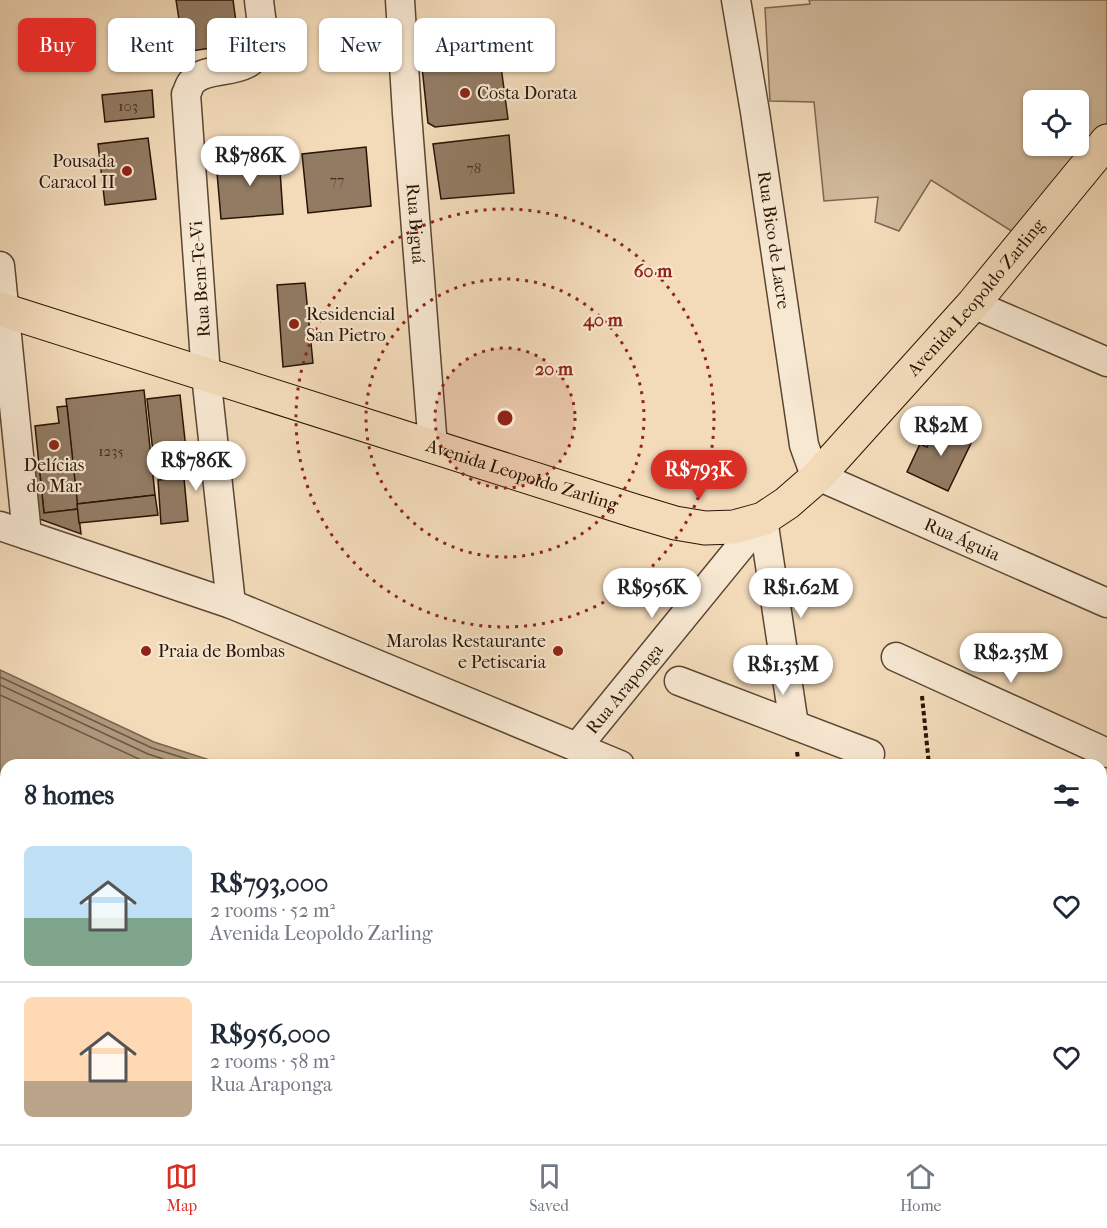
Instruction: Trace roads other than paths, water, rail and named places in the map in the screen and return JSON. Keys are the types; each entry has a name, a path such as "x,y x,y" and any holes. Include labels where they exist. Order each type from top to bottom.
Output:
{"main road":[{"name":"Avenida Leopoldo Zarling","path":"2,310 675,523 705,528 734,527 763,519 787,503 818,477 973,304 1107,141"}],"street":[{"name":"Rua Bem-Te-Vi","path":"231,604 206,375 186,94 192,82 202,75 244,66 256,56 262,42 259,0"},
{"name":"Rua Biguá","path":"400,0 433,447"},
{"name":"Rua Bico de Lacre","path":"736,0 757,123 804,445 818,477"},
{"path":"0,266 2,310 27,535"},
{"path":"973,304 1107,362"},
{"name":"Rua Águia","path":"818,477 1107,603"},
{"path":"763,519 794,725"},
{"name":"Rua Araponga","path":"577,747 763,519"},
{"path":"0,526 231,604 606,759"},
{"path":"908,663 1107,753"},
{"path":"679,681 870,754"}],"water":[{"path":"0,670 154,742 206,759 0,759"}],"place":[{"name":"Costa Dorata","path":"465,93"},
{"name":"Pousada Caracol II","path":"127,171"},
{"name":"Residencial San Pietro","path":"294,324"},
{"name":"Delícias do Mar","path":"54,445"},
{"name":"Praia de Bombas","path":"146,651"},
{"name":"Marolas Restaurante e Petiscaria","path":"558,651"}]}
